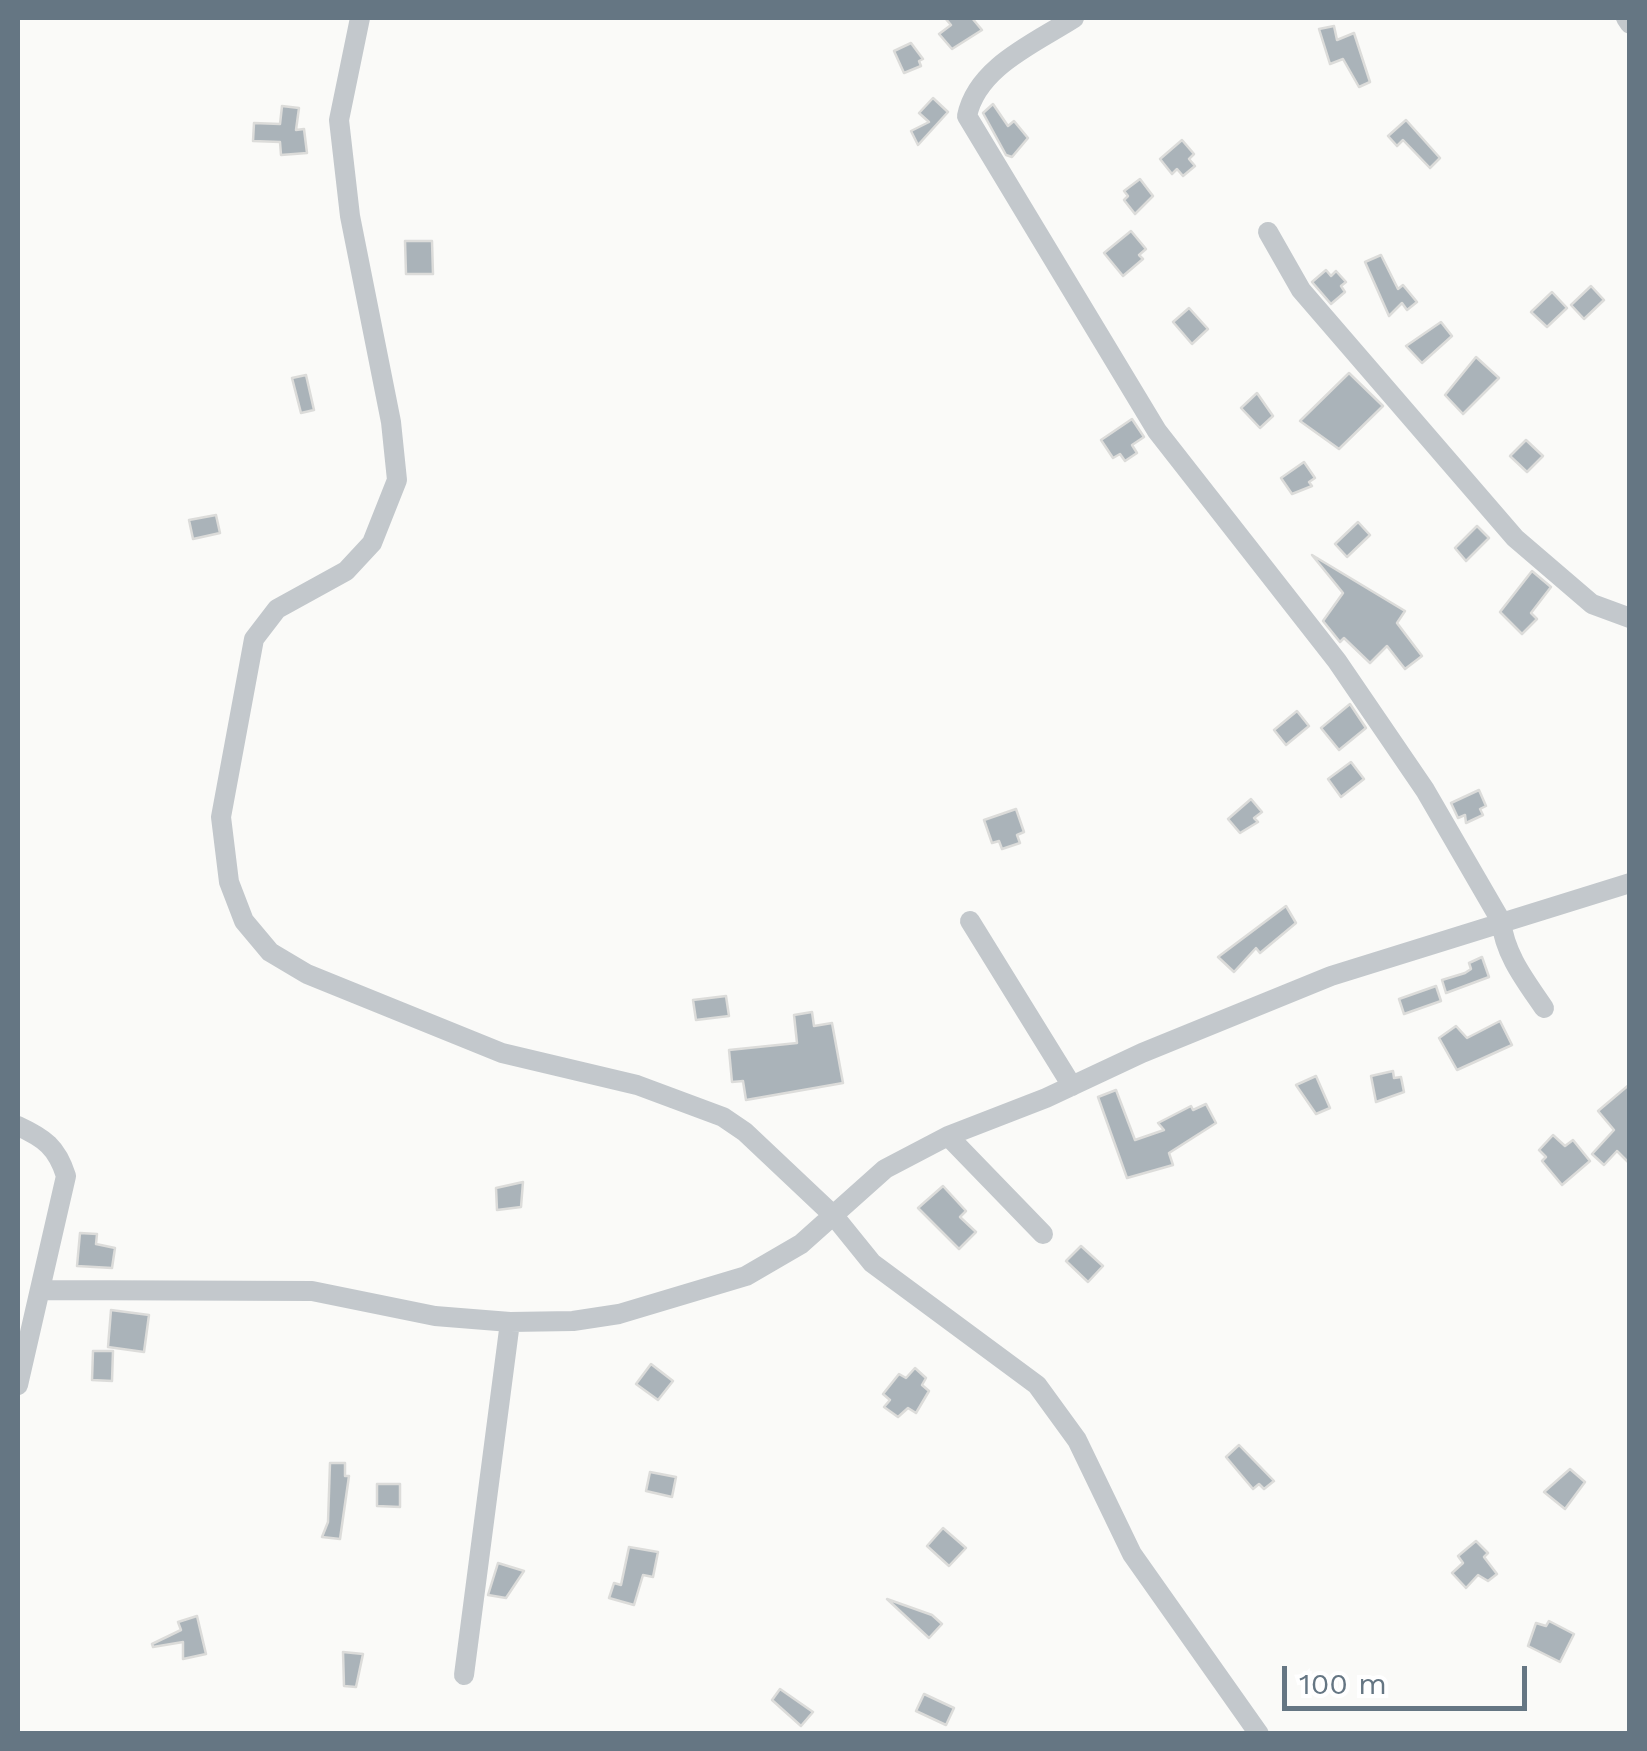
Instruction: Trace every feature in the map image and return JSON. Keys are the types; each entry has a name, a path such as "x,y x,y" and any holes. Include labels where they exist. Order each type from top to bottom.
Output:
{"street":[{"path":"360,18 338,120 350,216 391,422 397,480 372,543 346,571 276,609 254,639 221,817 228,882 244,921 262,942 307,974 502,1053 637,1085 723,1117 745,1132 834,1216 872,1263 1038,1385 1077,1440 1132,1554 1259,1734"},
{"path":"1074,18 992,72 971,94 967,116 1157,432 1336,661 1425,790 1501,921 1503,942 1544,1008"},
{"path":"1268,232 1301,290 1515,538 1592,604 1630,618"},
{"path":"42,1290 312,1290 435,1316 510,1322 573,1321 683,1296 746,1276 800,1244 886,1169 948,1136 1331,976 1630,882"},
{"path":"970,921 1072,1086"},
{"path":"18,1126 46,1139 60,1156 66,1176 18,1386"},
{"path":"948,1136 1043,1234"},
{"path":"464,1674 510,1322"}],"building":[{"path":"945,18 972,18 982,30 952,49 939,34 951,25"},
{"path":"1334,26 1337,40 1354,33 1370,82 1359,87 1343,59 1330,64 1319,29"},
{"path":"911,43 923,59 919,61 921,66 904,73 894,51"},
{"path":"933,98 948,112 918,145 911,131 929,122 919,113"},
{"path":"993,104 1008,126 1014,121 1028,138 1012,157 1006,155 983,113"},
{"path":"282,106 299,108 296,130 304,129 307,153 281,155 280,142 253,141 254,123 280,124"},
{"path":"1406,120 1440,158 1430,168 1403,140 1397,146 1388,136"},
{"path":"1182,140 1194,154 1189,159 1195,166 1183,176 1177,169 1172,174 1160,159"},
{"path":"1140,179 1153,196 1135,214 1124,200 1128,196 1124,191"},
{"path":"1131,231 1146,249 1139,255 1143,259 1123,276 1104,253"},
{"path":"405,241 432,241 433,274 406,274"},
{"path":"1381,255 1398,289 1403,285 1417,302 1407,310 1402,303 1389,316 1365,262"},
{"path":"1326,270 1331,276 1336,271 1346,282 1341,286 1345,292 1331,304 1312,282"},
{"path":"1591,286 1604,300 1584,319 1571,305"},
{"path":"1552,292 1567,308 1547,327 1531,312"},
{"path":"1189,308 1208,329 1192,344 1173,322"},
{"path":"1441,322 1452,336 1422,363 1406,346"},
{"path":"1476,357 1499,378 1463,414 1445,395"},
{"path":"1349,373 1383,406 1339,449 1300,421"},
{"path":"306,375 314,410 301,413 292,378"},
{"path":"1257,393 1273,416 1260,428 1241,408"},
{"path":"1132,419 1144,437 1132,445 1137,453 1125,461 1120,454 1113,458 1101,440"},
{"path":"1526,440 1543,456 1527,472 1510,456"},
{"path":"1304,462 1315,478 1309,482 1312,486 1292,494 1281,478"},
{"path":"216,515 220,533 193,539 189,520"},
{"path":"1358,522 1370,535 1347,557 1335,544"},
{"path":"1477,526 1489,538 1466,561 1455,548"},
{"path":"1312,555 1405,611 1397,623 1422,656 1405,669 1387,646 1370,663 1344,638 1340,642 1323,621 1343,593"},
{"path":"1532,571 1551,587 1531,613 1537,619 1522,634 1500,612"},
{"path":"1350,704 1366,728 1339,750 1321,728"},
{"path":"1297,711 1309,726 1286,745 1274,730"},
{"path":"1351,762 1364,779 1341,797 1328,779"},
{"path":"1479,790 1486,806 1480,809 1483,815 1466,823 1465,815 1458,818 1451,803"},
{"path":"1251,799 1262,812 1254,818 1258,822 1240,833 1228,819"},
{"path":"1016,809 1024,832 1017,835 1020,843 1002,849 999,841 992,843 984,820"},
{"path":"1286,906 1296,923 1260,953 1256,948 1234,972 1218,957"},
{"path":"1482,957 1489,977 1446,993 1442,980 1465,973 1471,969 1469,963"},
{"path":"1436,986 1441,1001 1404,1014 1399,999"},
{"path":"726,996 729,1016 696,1020 693,1000"},
{"path":"812,1012 814,1026 832,1023 843,1083 746,1100 743,1081 732,1082 729,1050 797,1043 794,1015"},
{"path":"1500,1021 1512,1045 1457,1070 1439,1038 1456,1026 1467,1038"},
{"path":"1393,1071 1394,1078 1401,1077 1404,1092 1376,1102 1371,1076"},
{"path":"1316,1076 1330,1108 1316,1114 1296,1085"},
{"path":"1630,1084 1630,1164 1617,1151 1604,1165 1592,1154 1614,1130 1598,1111"},
{"path":"1116,1090 1135,1140 1164,1130 1158,1123 1191,1106 1193,1110 1206,1104 1216,1123 1169,1153 1173,1165 1127,1178 1098,1097"},
{"path":"1553,1135 1565,1146 1573,1140 1590,1161 1562,1185 1542,1161 1546,1157 1539,1150"},
{"path":"523,1182 521,1207 497,1210 496,1188"},
{"path":"943,1186 966,1211 960,1217 976,1232 959,1249 918,1208"},
{"path":"80,1233 97,1234 96,1244 115,1248 112,1268 77,1266"},
{"path":"1081,1246 1103,1266 1088,1282 1066,1261"},
{"path":"111,1310 149,1315 144,1352 108,1347"},
{"path":"93,1351 113,1351 112,1381 92,1380"},
{"path":"651,1364 673,1381 658,1400 636,1384"},
{"path":"915,1368 926,1378 922,1385 929,1391 916,1413 908,1408 898,1417 884,1407 890,1400 883,1394 899,1374 906,1378"},
{"path":"1239,1445 1274,1481 1264,1489 1259,1484 1253,1489 1226,1457"},
{"path":"330,1463 345,1463 345,1476 349,1476 340,1539 322,1537 328,1522"},
{"path":"1570,1469 1585,1482 1565,1509 1544,1492"},
{"path":"650,1472 676,1477 672,1497 646,1491"},
{"path":"377,1484 400,1484 400,1507 377,1506"},
{"path":"943,1528 966,1548 949,1566 927,1546"},
{"path":"1476,1541 1488,1553 1484,1557 1497,1574 1488,1581 1478,1575 1466,1588 1452,1573 1463,1563 1458,1556"},
{"path":"629,1547 658,1552 653,1577 643,1575 634,1605 609,1598 614,1583 621,1585"},
{"path":"498,1563 524,1571 506,1598 488,1595"},
{"path":"887,1599 932,1615 942,1624 929,1638"},
{"path":"197,1616 206,1654 183,1659 183,1642 153,1647 152,1644 181,1630 178,1622"},
{"path":"1549,1621 1574,1634 1560,1662 1528,1646 1536,1623 1546,1626"},
{"path":"343,1652 363,1654 356,1687 344,1686"},
{"path":"780,1689 813,1712 801,1726 772,1700"},
{"path":"924,1694 954,1708 946,1725 916,1711"}]}
